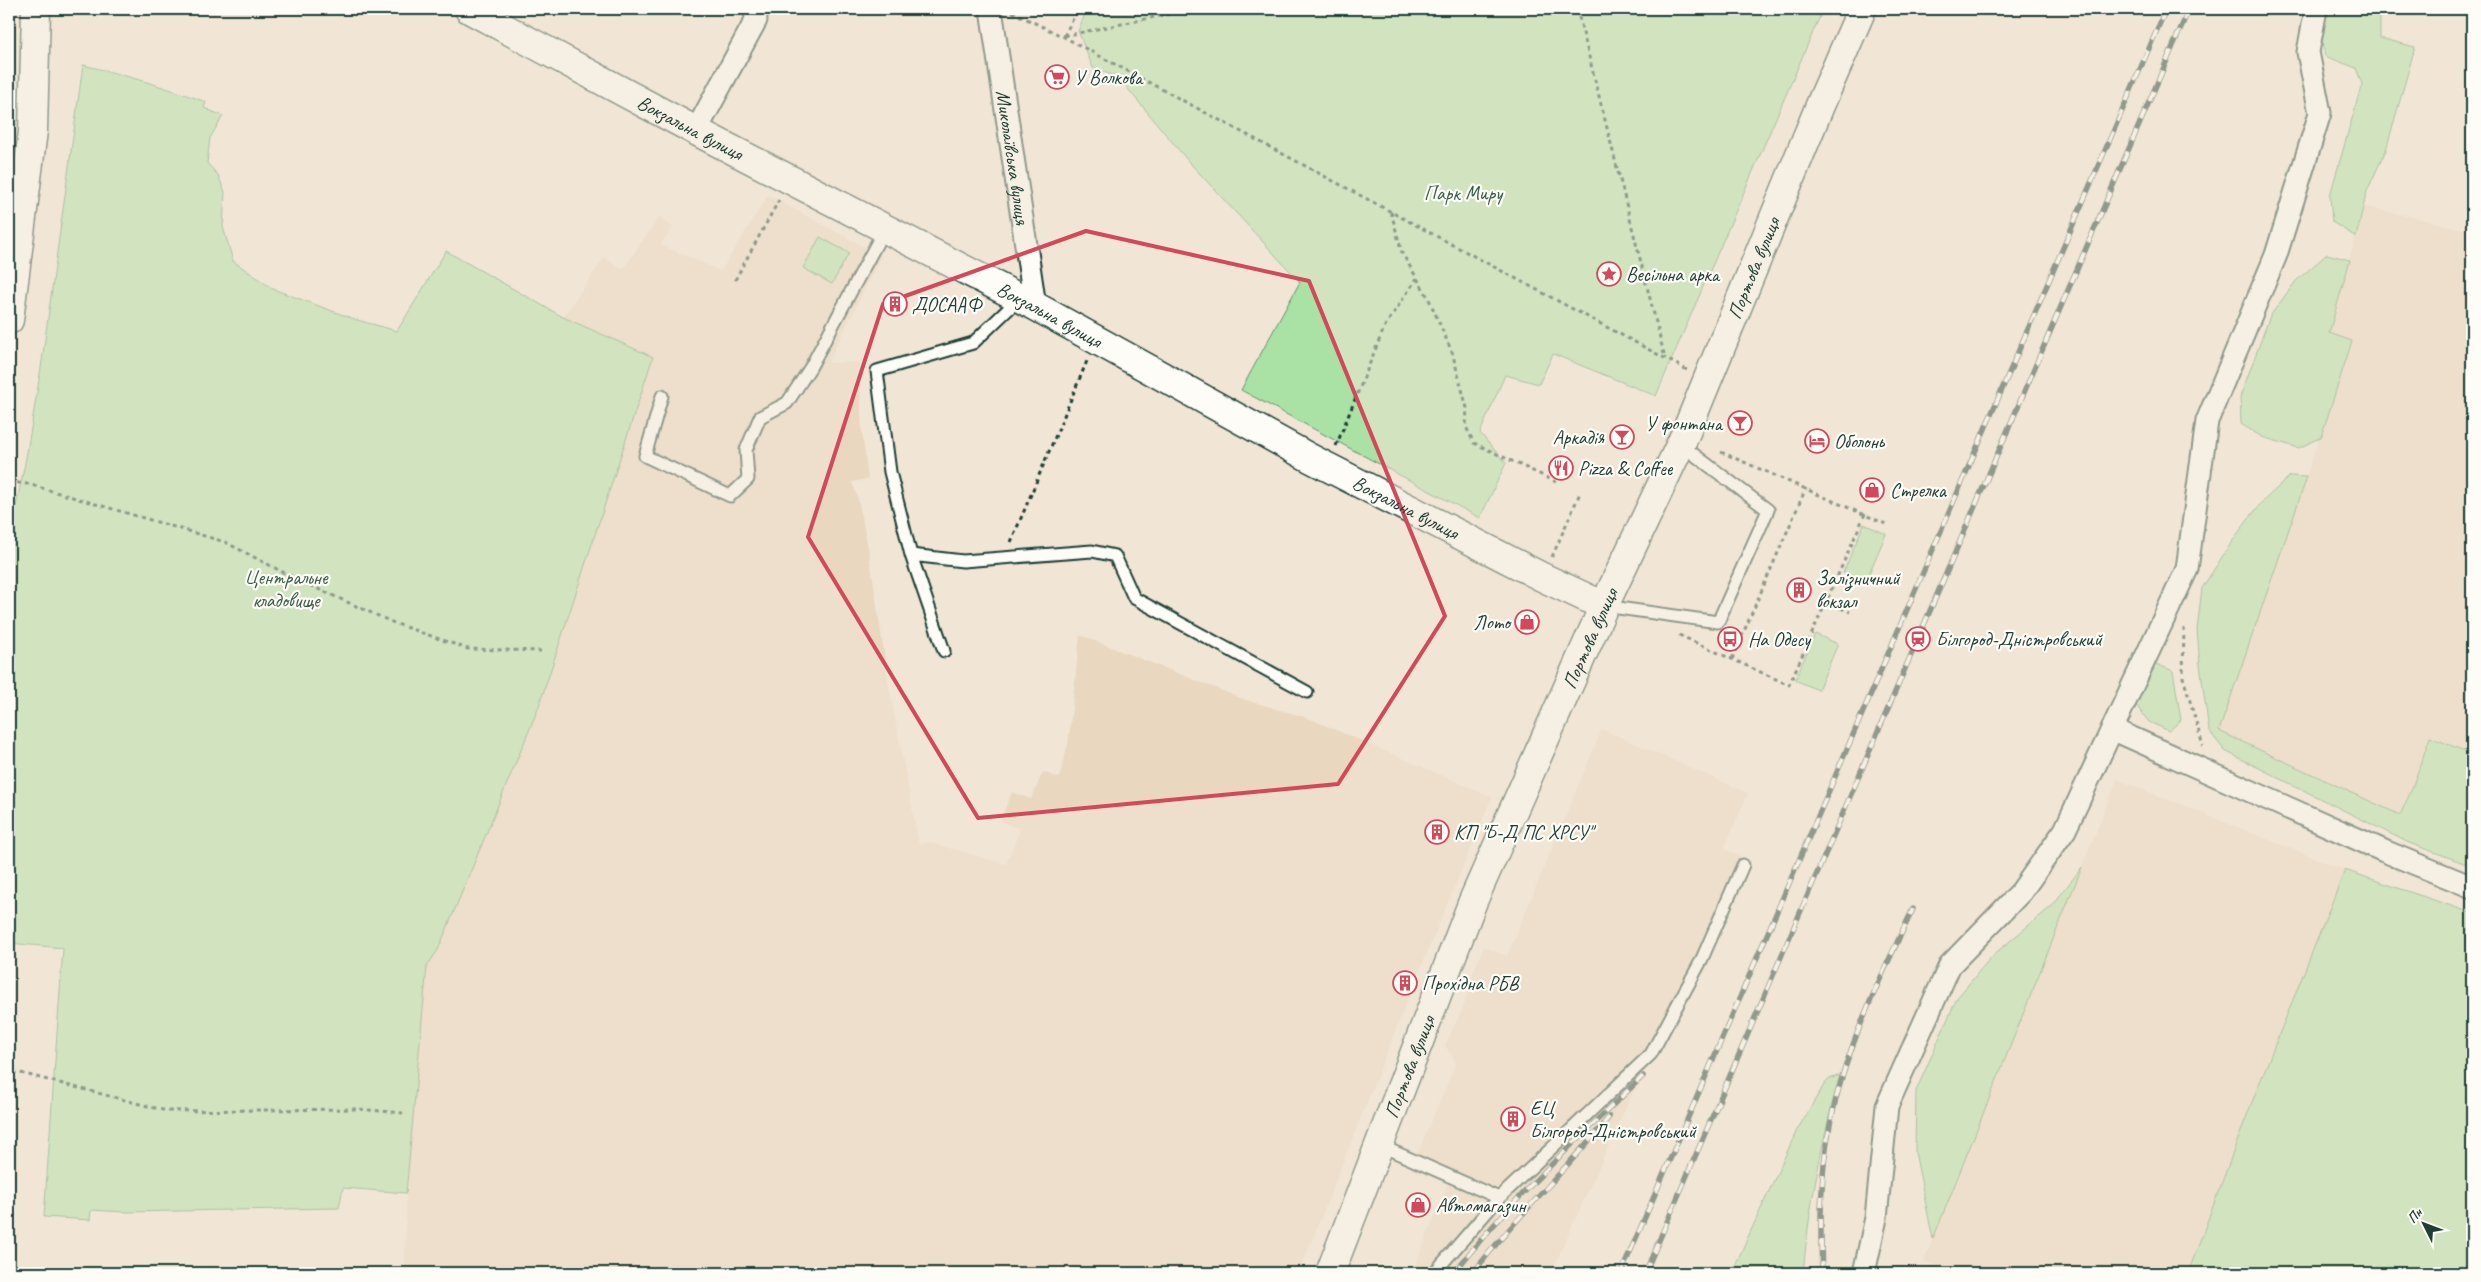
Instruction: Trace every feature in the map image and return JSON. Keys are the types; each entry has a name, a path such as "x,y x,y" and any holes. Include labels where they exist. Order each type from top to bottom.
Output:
{"main road":[{"path":"9,320 32,131 36,9"},
{"name":"Вокзальна вулиця","path":"470,9 696,131 1028,302 1310,458 1542,577 1604,606"},
{"name":"Портова вулиця","path":"1330,1273 1473,901 1604,606 1682,440 1817,112 1862,9"}],"street":[{"path":"696,131 756,20 755,9"},
{"name":"Миколаївська вулиця","path":"999,9 1028,302"},
{"path":"1864,1273 1876,1218 1887,1106 1950,965 2021,892 2064,830 2187,569 2207,421 2276,255 2320,113 2308,52 2316,9"},
{"path":"2112,728 2384,850 2472,887"}],"lane":[{"path":"662,396 645,456 730,496 748,479 746,450 760,417 787,403 801,382 885,228"},
{"path":"944,650 912,555 890,472 877,371 973,343 1028,302"},
{"path":"1604,606 1718,622 1768,510 1682,440"},
{"path":"912,555 963,561 1092,551 1115,556 1134,598 1307,692"},
{"path":"1434,1273 1499,1198 1652,1054 1702,961 1743,865"},
{"path":"1379,1144 1499,1198"}],"path":[{"path":"999,9 1064,37 1690,372"},
{"path":"1064,37 1078,9"},
{"path":"1064,37 1194,9"},
{"path":"1577,9 1665,359"},
{"path":"735,280 791,180"},
{"path":"1391,212 1402,253 1428,297 1452,352 1467,408 1466,427 1474,444 1556,482"},
{"path":"1334,451 1385,326 1416,278"},
{"path":"1004,558 1041,466 1096,339"},
{"path":"1682,440 1806,488 1888,524"},
{"path":"9,482 28,484 225,542 298,580 394,623 468,650 541,652"},
{"path":"1732,659 1806,488"},
{"path":"1550,562 1580,493"},
{"path":"1678,634 1789,685 1865,514"},
{"path":"1826,602 1850,612"},
{"path":"2185,618 2183,677 2210,771"},
{"path":"13,1071 167,1111 358,1109 403,1113"}],"highlighted area":[{"path":"1086,231 1309,281 1445,616 1338,784 978,818 808,537 883,304"}],"shaded area":[{"path":"768,195 881,256 828,363 859,362 862,432 868,479 852,482 858,499 869,552 889,687 919,844 928,842 1006,864 1020,829 1000,821 1012,792 1031,799 1043,772 1059,778 1068,744 1080,635 1246,700 1308,718 1492,797 1408,999 1299,1273 405,1273 406,1193 426,966 438,950 652,357 563,317 604,258 623,269 659,217 673,227 661,245 721,271"},
{"path":"2364,206 2472,231 2472,754 2449,744 2411,791 2400,815 2219,731 2352,341 2329,333"},
{"path":"1602,729 1748,793 1724,849 1740,856 1551,1273 1412,1273 1448,1184 1411,1169 1456,1063 1445,1045 1463,1008 1473,972 1484,947 1507,956"},
{"path":"2117,779 2345,870 2252,1102 2188,1273 1943,1273 1944,1269 1924,1261"}],"green space":[{"name":"Парк Миру","path":"1087,9 1823,9 1656,396 1553,354 1539,384 1505,375 1480,433 1506,463 1480,518 1241,390 1300,282 1188,161 1118,77 1093,68 1078,31"},
{"path":"2324,9 2367,9 2380,18 2380,38 2415,47 2386,150 2367,191 2356,237 2332,222 2330,195 2362,84 2356,68 2325,56 2321,36"},
{"name":"Центральне кладовище","path":"83,65 145,82 206,102 204,108 223,116 210,138 207,163 218,175 225,192 223,227 233,261 273,289 354,319 397,331 446,251 563,317 653,357 538,709 438,950 427,966 406,1193 343,1188 339,1208 125,1212 91,1210 90,1220 44,1217 63,948 9,943 9,541 26,458 41,368"},
{"path":"820,237 849,253 832,284 803,268"},
{"path":"2327,254 2350,260 2329,333 2352,341 2321,437 2299,448 2262,437 2241,424 2240,397 2270,316 2296,281"},
{"path":"2290,476 2307,477 2219,731 2400,815 2411,791 2430,737 2472,754 2472,866 2409,843 2225,751 2209,731 2197,630 2202,588 2235,537 2261,503"},
{"path":"1864,524 1886,534 1865,583 1843,573"},
{"path":"1815,634 1838,644 1818,690 1795,680"},
{"path":"2156,664 2173,671 2181,720 2169,731 2149,722 2135,704 2143,681"},
{"path":"2082,867 1933,1239 1915,1152 1916,1091 1957,998 1992,956 2052,906"},
{"path":"2345,870 2472,913 2472,1273 2188,1273 2252,1102"},
{"path":"1840,1075 1817,1173 1803,1273 1732,1272 1797,1130 1827,1080"}],"railway":[{"path":"1621,1273 2166,9"},
{"path":"1645,1273 2189,9"},
{"path":"1822,1273 1821,1218 1823,1180 1830,1125 1854,1041 1888,961 1913,909"},
{"path":"1454,1273 1475,1246 1521,1196 1643,1076"},
{"path":"1473,1273 1609,1117"}],"place":[{"name":"У Волкова","path":"1057,77"},
{"name":"Весільна арка","path":"1609,274"},
{"name":"ДОСААФ","path":"895,304"},
{"name":"У фонтана","path":"1740,423"},
{"name":"Аркадія","path":"1622,437"},
{"name":"Оболонь","path":"1817,441"},
{"name":"Pizza & Coffee","path":"1561,468"},
{"name":"Стрелка","path":"1872,490"},
{"name":"Залізничний вокзал","path":"1799,590"},
{"name":"Лото","path":"1527,622"},
{"name":"На Одесу","path":"1730,639"},
{"name":"Білгород-Дністровський","path":"1918,639"},
{"name":"КП \"Б-Д ПС ХРСУ\"","path":"1437,832"},
{"name":"Прохідна РБВ","path":"1405,983"},
{"name":"ЕЦ Білгород-Дністровський","path":"1513,1119"},
{"name":"Автомагазин","path":"1418,1205"}]}
